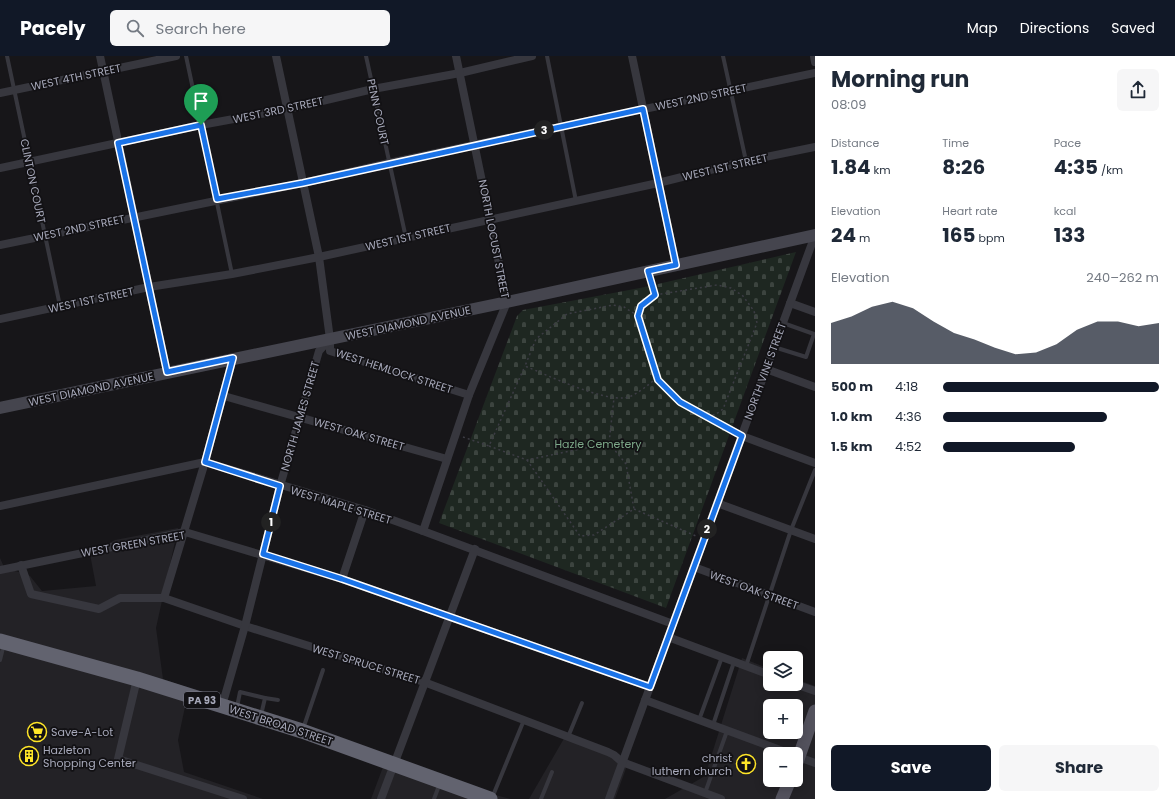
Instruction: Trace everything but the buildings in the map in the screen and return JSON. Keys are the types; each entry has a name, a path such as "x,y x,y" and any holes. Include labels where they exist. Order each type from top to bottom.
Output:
{"highway":[{"name":"WEST BROAD STREET","path":"2,642 137,679 302,731 491,799"}],"main road":[{"path":"800,747 815,711"},
{"path":"782,799 787,787"}],"street":[{"path":"100,56 167,372"},
{"name":"WEST 4TH STREET","path":"0,93 176,56"},
{"path":"276,56 319,257 330,339"},
{"name":"NORTH LOCUST STREET","path":"423,530 469,395 507,302 456,56"},
{"name":"WEST 3RD STREET","path":"0,168 201,125 288,109 373,89 460,73 532,56"},
{"path":"632,56 676,265"},
{"path":"814,56 815,62"},
{"name":"WEST 2ND STREET","path":"0,245 217,199 303,183 389,163 815,73"},
{"name":"WEST 1ST STREET","path":"0,319 149,287 232,274 319,257 658,183 746,161 815,147"},
{"name":"WEST DIAMOND AVENUE","path":"0,408 233,358 507,302 815,235"},
{"name":"NORTH VINE STREET","path":"609,799 815,235"},
{"path":"790,303 815,312"},
{"name":"WEST HEMLOCK STREET","path":"330,339 330,351 469,395"},
{"name":"NORTH JAMES STREET","path":"229,708 245,626 280,486 319,351 330,339"},
{"path":"164,598 185,532 224,396 233,358"},
{"path":"766,369 815,387"},
{"name":"WEST OAK STREET","path":"224,396 448,459"},
{"path":"742,436 815,463"},
{"name":"WEST MAPLE STREET","path":"0,506 205,462 280,486 365,510 423,530 673,624"},
{"path":"717,503 815,539"},
{"path":"342,579 365,510"},
{"name":"WEST GREEN STREET","path":"0,570 185,532 263,554 342,579 650,687"},
{"path":"381,799 475,549"},
{"name":"WEST SPRUCE STREET","path":"21,565 31,594 99,609 120,598 164,598 245,626 424,682 614,755 622,762 721,799"},
{"name":"WEST OAK STREET","path":"694,568 815,612"},
{"path":"668,637 763,672"},
{"path":"137,679 118,759 243,799"},
{"path":"803,687 815,691"},
{"path":"645,700 767,747"},
{"path":"803,760 815,763"}],"lane":[{"name":"CLINTON COURT","path":"7,56 60,306"},
{"path":"186,56 232,274"},
{"name":"PENN COURT","path":"366,56 406,238"},
{"path":"547,56 577,201"},
{"path":"723,56 746,161"},
{"path":"774,347 806,357 814,334 783,323"},
{"path":"746,666 768,595 791,530 815,470"},
{"path":"0,660 2,642"},
{"path":"699,720 722,656"},
{"path":"713,725 734,662"},
{"path":"302,731 323,670"},
{"path":"229,708 240,692 278,700"},
{"path":"260,718 265,698"},
{"path":"567,737 582,702"},
{"path":"491,799 524,720"},
{"path":"705,793 727,731"},
{"path":"541,799 552,772"},
{"path":"434,799 441,781"}],"path":[{"path":"648,271 655,295"},
{"path":"699,413 715,415 723,409 757,323 754,311 743,296 731,288 716,284 655,295 641,306 638,316 658,377 680,402 699,413 742,436"},
{"path":"489,446 536,339 567,314 613,305 624,307 638,316"},
{"path":"524,366 605,397 614,398 625,398 642,390 658,377"},
{"path":"614,398 608,443 626,464 634,509"},
{"path":"456,435 527,460 608,443"},
{"path":"527,460 580,536 594,535 634,509"},
{"path":"634,509 704,539"}],"shaded area":[{"path":"178,528 156,628 163,679 189,688 178,740 184,772 263,799 0,799 0,558 4,567 30,576 42,591 96,586 90,554 115,540"},
{"path":"742,658 763,666 763,691 803,691 803,682 815,686 815,799 665,799 705,776"},
{"path":"566,735 629,760 615,799 529,799"},
{"path":"383,767 511,799 371,799"}],"green space":[{"name":"Hazle Cemetery","path":"796,252 666,608 439,523 517,316 523,310 645,287"}],"place":[{"name":"Save-A-Lot","path":"37,732"},
{"name":"Hazleton Shopping Center","path":"29,756"},
{"name":"christ luthern church","path":"746,764"}],"route":[{"path":"643,109 676,265 648,271 655,295 641,306 638,316 658,380 680,402 742,436 650,687 342,579 263,554 280,486 205,462 233,358 167,372 118,143 201,125 217,199 303,183 389,163 643,109"}]}
